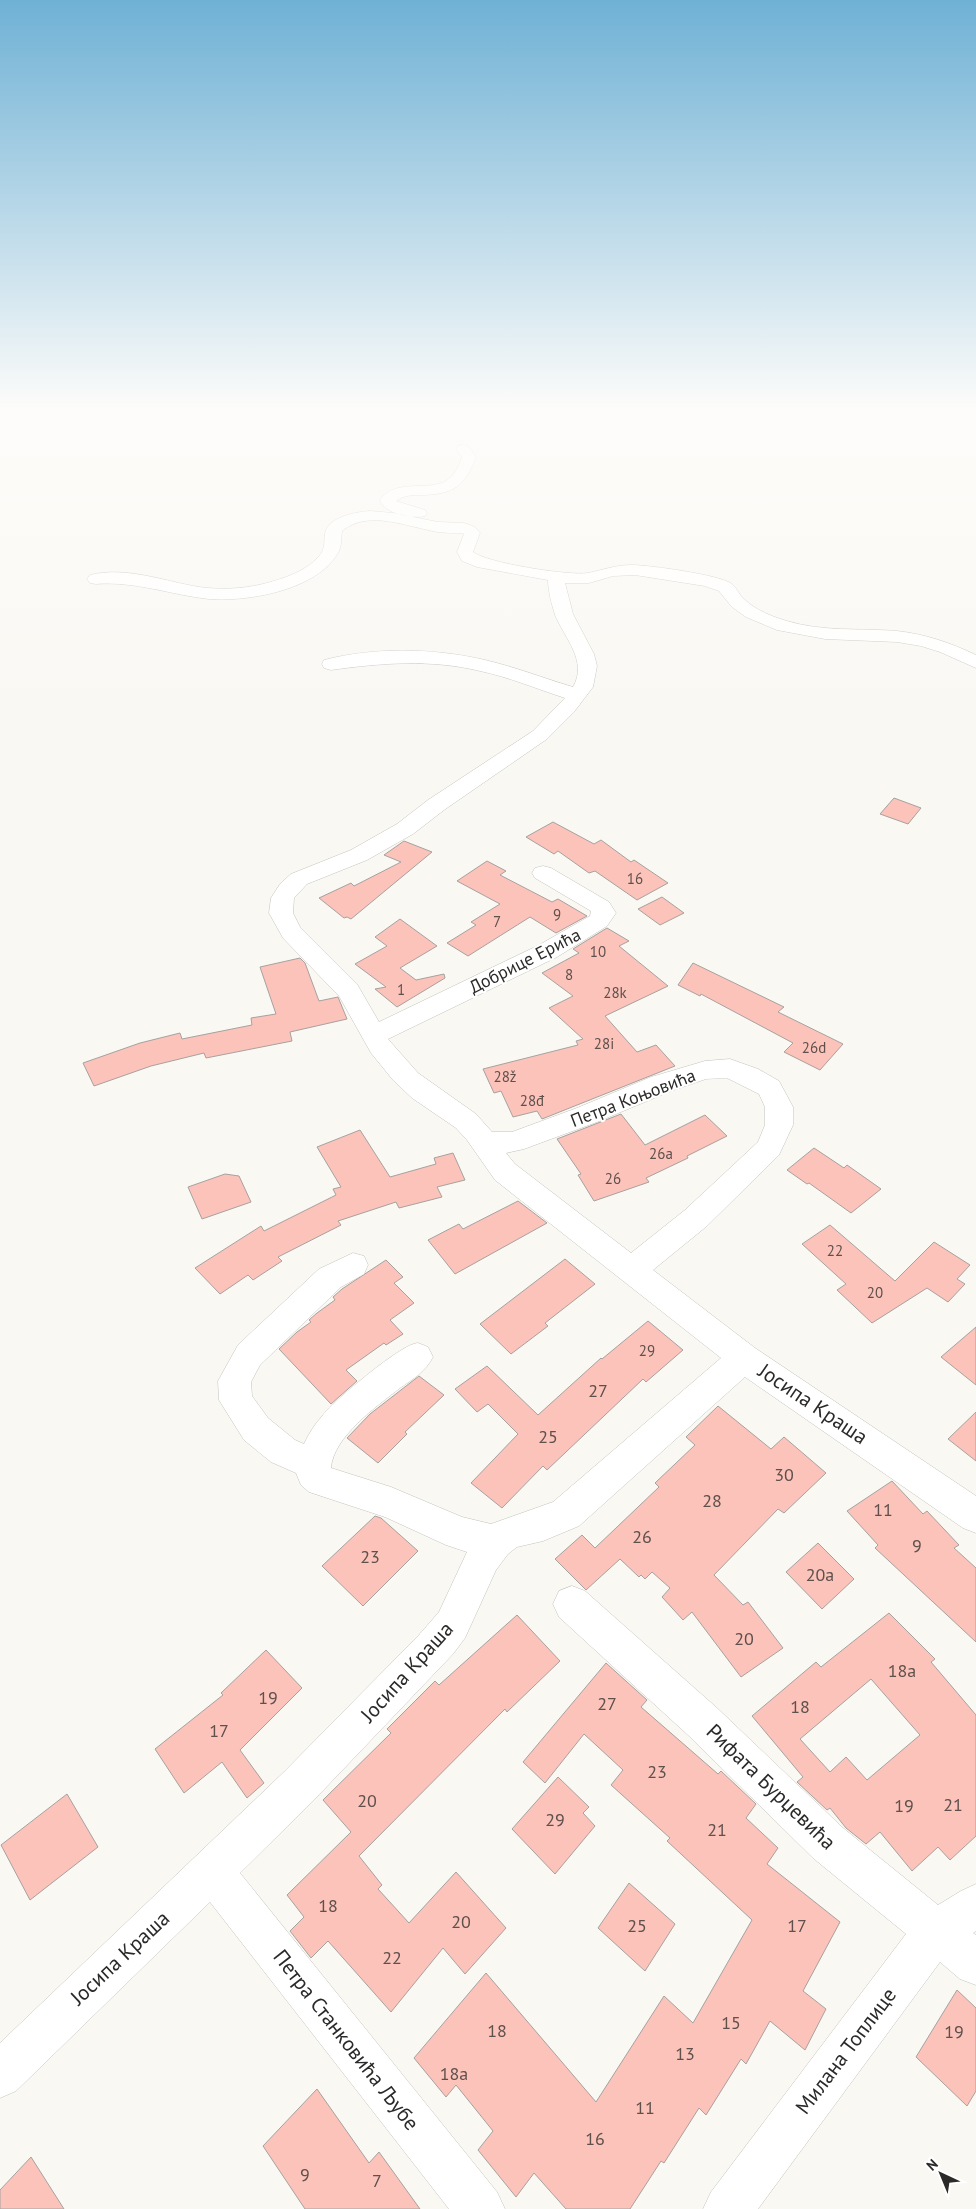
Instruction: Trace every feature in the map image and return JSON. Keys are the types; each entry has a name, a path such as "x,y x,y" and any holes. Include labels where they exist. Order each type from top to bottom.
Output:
{"street":[{"path":"417,512 444,518 472,533 465,552 473,560 557,577 579,579 612,571 635,570 708,581 726,587 744,608 771,622 825,634 880,636 923,641 947,648 976,662"},
{"path":"96,579 126,577 200,592 250,593 292,580 310,572 332,550 334,529 350,520 375,516 447,528 462,528"},
{"path":"557,577 564,614 585,654 588,666 586,680 577,695 561,715 540,735 436,805 405,829 379,845 299,879 286,890 280,905 284,922 320,963 349,990 380,1047 426,1094 463,1119 486,1143 492,1157 505,1172 744,1358"},
{"path":"331,664 396,657 458,660 490,667 577,695"},
{"name":"Добрице Ерића","path":"374,1035 548,951 599,921 604,913 600,907 543,873"},
{"name":"Петра Коњовића","path":"486,1143 514,1142 587,1115 661,1084 705,1070 730,1068 769,1088 778,1106 779,1125 769,1148 696,1218 631,1270"},
{"path":"312,1464 283,1451 256,1429 236,1400 234,1381 248,1354 279,1328 330,1278 353,1265"},
{"path":"416,1357 338,1421 318,1445 312,1464 313,1474 321,1482 390,1504 459,1534 494,1542"},
{"name":"Јосипа Краша","path":"0,2074 74,2001 212,1871 361,1724 451,1626 467,1597 482,1561 494,1542 512,1532 542,1524 566,1514 744,1358 976,1516"},
{"name":"Рифата Бурџевића","path":"572,1604 704,1722 791,1809 828,1843 976,1963"},
{"name":"Петра Станковића Љубе","path":"212,1871 480,2209"},
{"name":"Милана Топлице","path":"728,2209 936,1931 976,1906"}],"building":[{"path":"894,798 921,808 908,824 880,814"},
{"path":"553,822 594,844 601,840 631,862 634,860 668,883 637,900 595,871 589,873 558,851 554,854 526,837"},
{"path":"404,841 432,852 351,919 344,918 319,898 351,883 354,886 401,862 384,855"},
{"path":"487,861 506,871 500,875 552,902 558,899 587,916 556,933 530,917 468,956 447,943 476,925 471,922 500,904 457,881"},
{"path":"662,897 684,913 660,925 638,909"},
{"path":"400,919 437,946 400,968 416,980 444,974 445,978 397,1007 375,989 386,987 355,964 387,946 375,937"},
{"path":"607,928 629,941 619,946 668,986 605,1016 637,1052 656,1045 675,1066 542,1119 537,1111 513,1117 501,1091 494,1093 483,1069 578,1045 576,1041 583,1039 549,1008 573,996 542,973 579,953 573,949"},
{"path":"300,958 305,963 319,1001 338,997 347,1019 290,1032 292,1041 206,1058 204,1053 151,1066 94,1086 83,1063 140,1043 180,1033 182,1039 252,1025 251,1018 276,1014 260,967"},
{"path":"693,963 784,1007 778,1012 843,1044 820,1070 784,1052 793,1043 701,994 700,996 678,985"},
{"path":"621,1114 645,1145 705,1115 727,1136 687,1156 688,1158 646,1178 649,1182 594,1201 578,1175 581,1174 557,1139"},
{"path":"360,1130 390,1177 436,1164 434,1158 453,1153 465,1180 437,1187 442,1197 399,1208 396,1202 338,1221 341,1225 278,1257 282,1261 253,1280 248,1275 220,1294 195,1268 261,1226 264,1231 336,1195 333,1189 341,1187 317,1147"},
{"path":"814,1148 844,1168 847,1165 881,1189 851,1213 787,1170"},
{"path":"225,1174 239,1176 251,1202 202,1219 188,1187"},
{"path":"518,1201 547,1223 455,1274 428,1240 459,1224 463,1229"},
{"path":"830,1225 895,1281 934,1242 970,1265 957,1279 965,1284 948,1302 927,1288 872,1323 837,1290 846,1284 802,1244"},
{"path":"565,1259 595,1284 545,1323 548,1326 511,1354 480,1324"},
{"path":"386,1260 403,1277 394,1283 414,1303 390,1320 403,1334 386,1345 384,1343 346,1370 357,1381 331,1404 279,1349 311,1322 309,1320 317,1313 335,1300 333,1297 342,1289"},
{"path":"648,1321 683,1350 646,1382 643,1379 547,1470 543,1466 502,1508 471,1483 518,1434 488,1404 477,1412 455,1389 487,1366 538,1415 601,1358"},
{"path":"976,1327 976,1385 941,1357"},
{"path":"419,1376 444,1395 405,1432 407,1434 378,1463 347,1438 370,1414"},
{"path":"718,1406 771,1449 784,1437 826,1473 784,1513 778,1509 714,1575 743,1605 748,1602 783,1648 741,1677 692,1612 683,1620 662,1597 670,1588 652,1572 645,1579 641,1575 639,1577 620,1559 586,1590 555,1559 582,1535 595,1548 659,1487 655,1483 695,1445 686,1437"},
{"path":"976,1412 976,1461 948,1439"},
{"path":"892,1481 923,1514 927,1511 959,1545 954,1548 976,1568 976,1642 875,1548 878,1545 847,1511"},
{"path":"375,1516 381,1518 418,1551 363,1606 322,1566"},
{"path":"818,1543 854,1579 822,1609 786,1572"},
{"path":"889,1613 935,1659 931,1662 976,1715 976,1836 950,1860 938,1847 912,1871 880,1832 866,1844 846,1828 830,1808 827,1810 797,1782 803,1777 752,1716 816,1662 821,1667","holes":["871,1679 920,1735 867,1780 846,1757 830,1772 800,1739"]},
{"path":"517,1615 560,1661 507,1712 505,1709 359,1856 382,1885 378,1889 409,1923 456,1872 506,1928 465,1974 443,1948 391,2012 328,1941 311,1958 290,1931 304,1917 287,1895 351,1832 323,1800 391,1733 387,1729 435,1681 439,1685"},
{"path":"266,1650 302,1688 240,1750 264,1783 247,1798 222,1762 184,1793 155,1749 223,1695 221,1693"},
{"path":"606,1663 647,1700 641,1707 718,1774 721,1771 756,1804 746,1818 778,1848 767,1864 840,1922 803,1991 826,2009 805,2050 770,2021 746,2064 741,2059 706,2115 699,2108 664,2163 661,2161 630,2209 566,2209 534,2173 516,2197 478,2150 493,2131 456,2085 446,2097 414,2058 486,1973 596,2102 664,1996 693,2023 752,1920 667,1841 670,1838 611,1785 623,1770 584,1734 545,1783 523,1762"},
{"path":"558,1777 589,1807 583,1813 595,1826 555,1874 512,1829"},
{"path":"67,1794 98,1847 30,1900 1,1845"},
{"path":"629,1883 675,1924 645,1971 598,1928"},
{"path":"957,1990 976,2008 976,2091 967,2106 916,2057"},
{"path":"317,2089 369,2163 379,2152 420,2209 305,2209 263,2146"},
{"path":"31,2157 64,2209 0,2209 0,2190"}]}
